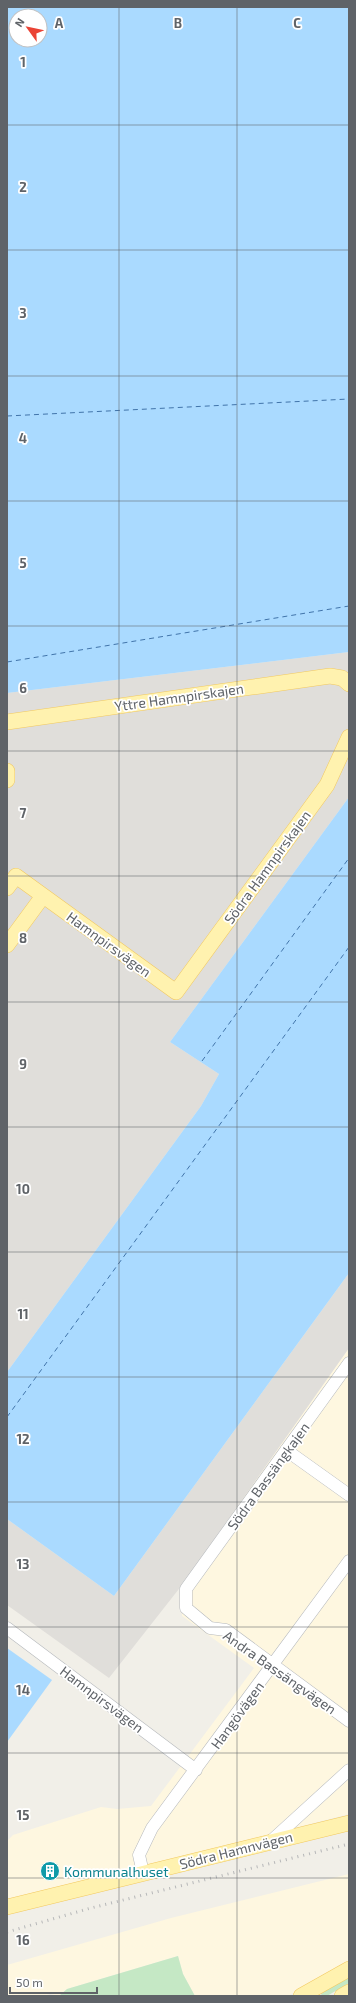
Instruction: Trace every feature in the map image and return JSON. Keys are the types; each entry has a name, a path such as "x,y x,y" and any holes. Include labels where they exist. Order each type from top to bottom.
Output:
{"main road":[{"name":"Yttre Hamnpirskajen","path":"7,722 330,676 342,678 349,684"},
{"name":"Södra Hamnpirskajen","path":"176,992 327,785 349,737"},
{"path":"7,771 7,780"},
{"name":"Hamnpirsvägen","path":"7,888 16,876 176,992"},
{"path":"7,945 43,896"},
{"name":"Södra Hamnvägen","path":"7,1907 349,1823"},
{"path":"305,1995 349,1969"},
{"path":"342,1996 349,1992"}],"street":[{"name":"Södra Bassängkajen","path":"186,1589 349,1363"},
{"path":"286,1450 349,1495"},
{"name":"Hangövägen","path":"143,1873 139,1855 143,1843 152,1828 274,1665 349,1561"},
{"name":"Andra Bassängvägen","path":"186,1589 186,1608 210,1628 226,1630 349,1721"},
{"name":"Hamnpirsvägen","path":"7,1628 196,1770"},
{"path":"270,1842 349,1770"}],"shaded area":[{"path":"349,652 349,797 170,1042 219,1074 201,1106 7,1372 7,693"},
{"path":"349,1273 349,1348 182,1585 109,1678 7,1605 7,1519 114,1596"},
{"path":"349,1348 349,1814 7,1902 7,1841 13,1835 101,1807 117,1809 151,1806 254,1668 182,1616 182,1585"},
{"path":"349,1874 349,1962 288,1996 195,1996 183,1974 178,1956 67,1989 59,1996 50,1994 43,1996 7,1996 7,1965 171,1918"}],"green space":[{"path":"178,1956 183,1974 195,1996 59,1996 67,1989"},
{"path":"349,1975 349,1983 327,1996 322,1996 320,1992"}],"water":[{"path":"7,7 349,7 349,652 7,693"},
{"path":"349,797 349,1273 114,1596 7,1519 7,1372 201,1106 219,1074 170,1042"},
{"path":"7,1648 52,1680 7,1742"}],"ferry route":[{"path":"7,416 349,399"},
{"path":"7,662 349,606"},
{"path":"202,1061 349,858"},
{"path":"7,1417 349,947"}],"railway":[{"path":"7,1932 91,1908 349,1844"}],"place":[{"name":"Kommunalhuset","path":"50,1871"}]}
